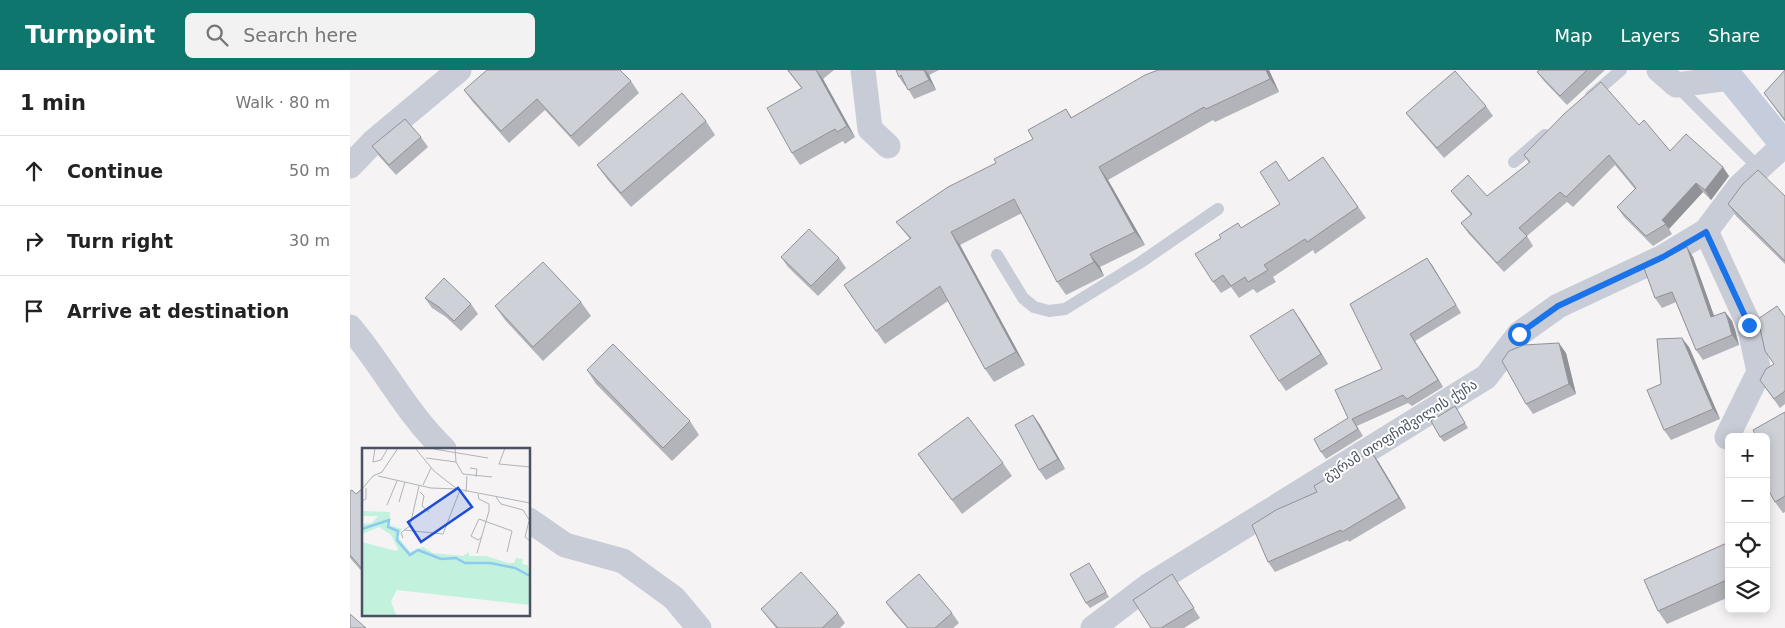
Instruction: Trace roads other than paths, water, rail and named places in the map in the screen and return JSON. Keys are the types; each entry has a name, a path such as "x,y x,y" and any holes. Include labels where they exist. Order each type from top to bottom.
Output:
{"street":[{"path":"350,166 374,141 459,70"},
{"path":"863,70 870,129 888,146"},
{"path":"1668,78 1727,74 1784,145"},
{"name":"გურამ თოფჩიშვილის ქუჩა","path":"1093,628 1148,586 1486,377 1519,334 1558,306 1663,257 1706,232 1739,187 1784,145"},
{"path":"1706,232 1749,325 1759,372 1729,433"},
{"path":"350,327 364,343 430,436 443,448"},
{"path":"530,521 565,545 623,561 674,598 699,628"}],"lane":[{"path":"1578,107 1621,70"},
{"path":"1668,78 1759,168"},
{"path":"1514,162 1557,125"},
{"path":"997,255 1024,298 1034,307 1049,311 1065,309 1141,262 1218,209"}]}
